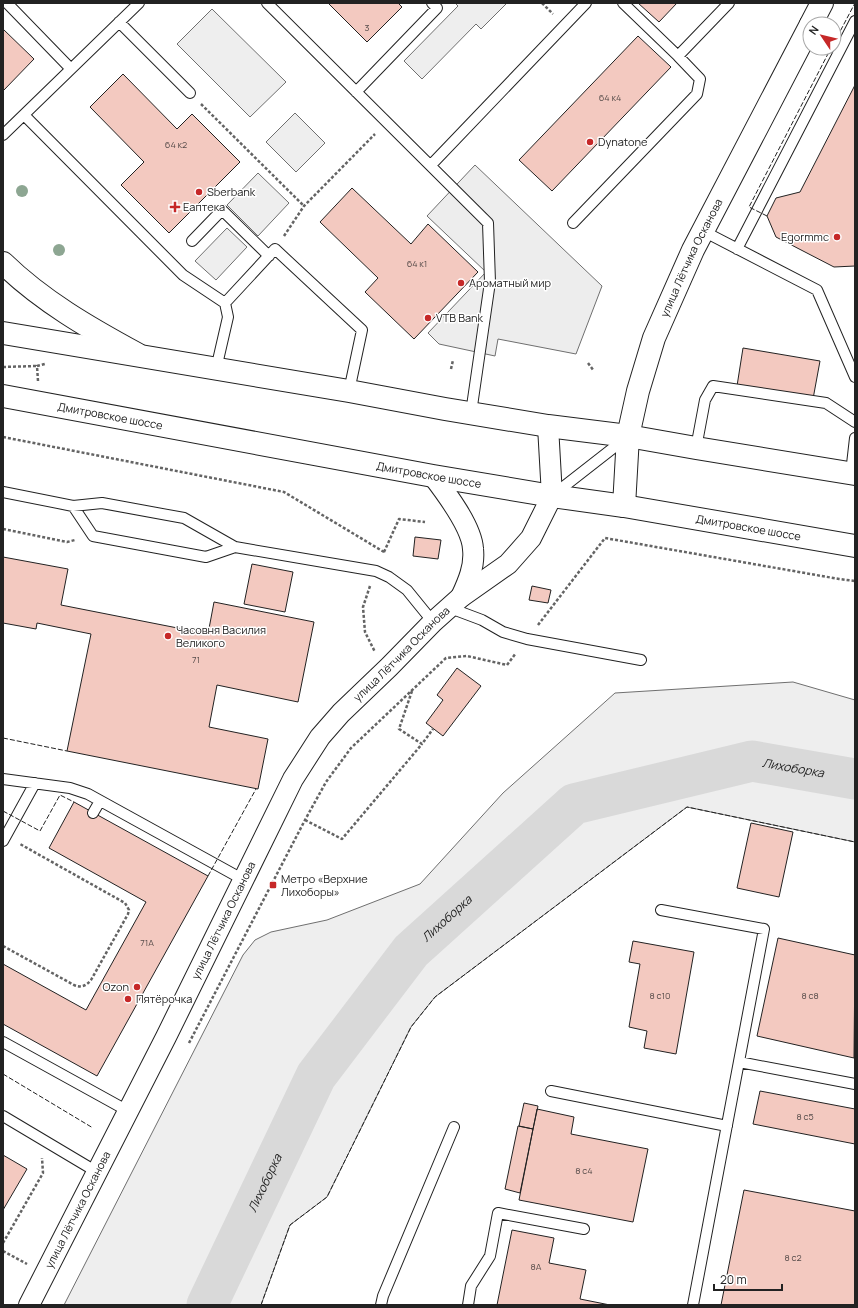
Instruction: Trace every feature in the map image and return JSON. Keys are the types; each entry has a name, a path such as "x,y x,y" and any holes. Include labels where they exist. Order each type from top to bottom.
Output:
{"main road":[{"name":"улица Лётчика Осканова","path":"816,16 822,3"},
{"name":"улица Лётчика Осканова","path":"624,506 628,436 638,391 654,338 693,250 802,42"},
{"path":"3,262 41,296 84,325 141,356"},
{"path":"3,333 216,368 548,426 628,436 853,473"},
{"name":"Дмитровское шоссе","path":"3,396 433,476 552,496 624,506 855,546"}],"street":[{"name":"улица Лётчика Осканова","path":"29,1305 244,880 293,779 320,737 341,713 433,622 455,602 508,564 531,538 552,496 548,426"},
{"name":"улица Лётчика Осканова","path":"433,476 466,526 472,541 473,550 470,576 455,602"}],"lane":[{"path":"7,3 71,69"},
{"path":"3,135 139,3"},
{"path":"267,3 488,223 490,282 471,413"},
{"path":"356,92 437,8 432,3"},
{"path":"431,165 586,3"},
{"path":"573,223 697,94 700,79 623,3"},
{"path":"678,56 729,3"},
{"path":"737,249 855,21"},
{"path":"119,22 190,93"},
{"path":"24,115 183,275 225,303 228,317 216,368"},
{"path":"192,241 222,210 362,330 349,391"},
{"path":"703,231 817,290 855,377"},
{"path":"225,303 272,252"},
{"path":"696,448 705,400 713,386 826,403 855,422"},
{"path":"552,496 628,436"},
{"path":"853,473 855,438"},
{"path":"3,492 73,506 102,503 184,518 235,547 376,571 389,577 407,590 433,622"},
{"path":"73,506 93,536 206,557 235,547"},
{"path":"455,602 503,632 527,639 641,660"},
{"path":"3,779 77,789 100,800 244,880"},
{"path":"4,839 35,783"},
{"path":"93,813 100,800"},
{"path":"661,910 764,929 693,1305"},
{"path":"3,1042 128,1111"},
{"path":"739,1062 855,1084"},
{"path":"552,1091 727,1126"},
{"path":"3,1116 97,1172"},
{"path":"381,1305 383,1296 454,1127"},
{"path":"468,1305 472,1286 490,1256 498,1213 584,1229"}],"path":[{"path":"190,93 304,206"},
{"path":"272,252 304,206 387,122"},
{"path":"451,369 453,360"},
{"path":"3,367 37,366 52,362"},
{"path":"588,363 594,370"},
{"path":"37,366 39,386"},
{"path":"3,437 284,492 384,552"},
{"path":"3,529 66,542 93,536"},
{"path":"188,1046 304,820 326,782 351,748 446,658 467,656 507,664 606,538 855,581"},
{"path":"412,691 400,729 422,744"},
{"path":"304,820 342,838 433,729"},
{"path":"3,946 78,987 87,985 129,910 125,903 121,900 4,839"},
{"path":"3,1243 43,1173 41,1154"},
{"path":"3,1251 45,1274"}],"shaded area":[{"path":"455,3 507,3 481,29 476,24 422,79 404,61 458,6"},
{"path":"212,9 286,82 250,117 177,44"},
{"path":"295,113 325,143 296,172 266,142"},
{"path":"475,165 602,286 576,354 498,339 495,356 439,344 428,333 486,272 427,216"},
{"path":"258,173 289,203 258,236 227,205"},
{"path":"227,228 247,247 216,280 195,261"},
{"path":"793,682 855,700 855,842 687,807 435,997 411,1027 327,1197 290,1225 261,1305 64,1305 243,955 255,940 271,932 327,920 420,884 503,793 615,693"}],"building":[{"path":"328,3 398,3 402,7 367,42"},
{"path":"638,3 677,3 659,22"},
{"path":"3,29 34,59 3,91"},
{"path":"638,36 671,67 552,191 519,160"},
{"path":"123,74 177,129 192,114 240,162 169,233 121,185 144,162 90,107"},
{"path":"855,85 855,266 834,267 776,237 767,216 776,198 800,192"},
{"path":"352,188 411,244 428,224 478,272 414,339 365,292 378,278 320,222"},
{"path":"743,348 820,361 813,399 737,386"},
{"path":"415,537 441,540 438,559 413,556"},
{"path":"3,557 68,569 61,605 208,634 214,602 314,622 298,702 217,685 209,727 268,739 258,789 67,751 91,634 37,623 36,629 3,623"},
{"path":"252,564 293,572 285,612 244,604"},
{"path":"532,586 551,590 548,603 529,600"},
{"path":"457,668 481,686 443,736 426,723 443,700 437,695"},
{"path":"74,802 208,876 97,1076 3,1024 3,964 86,1010 146,902 49,848"},
{"path":"751,823 793,832 779,897 737,888"},
{"path":"778,938 855,955 854,1058 757,1036"},
{"path":"633,941 694,952 676,1054 644,1048 647,1031 629,1027 640,964 629,962"},
{"path":"760,1091 855,1109 855,1144 753,1124"},
{"path":"524,1103 538,1106 533,1129 519,1126"},
{"path":"537,1109 574,1117 571,1134 648,1149 633,1222 519,1200"},
{"path":"518,1126 533,1129 520,1193 505,1189"},
{"path":"3,1155 27,1169 3,1210"},
{"path":"744,1190 855,1211 855,1305 721,1305"},
{"path":"512,1230 554,1238 549,1263 586,1270 580,1299 610,1305 497,1305"}],"waterway":[{"name":"Лихоборка","path":"207,1305 316,1076 411,951 574,804 752,761 855,779"}],"fence":[{"path":"842,28 855,3"},
{"path":"767,216 749,207 827,56"},
{"path":"3,738 67,751"},
{"path":"208,876 256,789"},
{"path":"3,811 40,831 60,795 74,802"},
{"path":"261,1305 290,1225 327,1197 411,1027 435,997 687,807 855,842"},
{"path":"3,1074 93,1128"}],"place":[{"name":"Dynatone","path":"590,142"},
{"name":"Sberbank","path":"199,192"},
{"name":"Еаптека","path":"175,207"},
{"name":"Egormmc","path":"837,237"},
{"name":"Ароматный мир","path":"461,283"},
{"name":"VTB Bank","path":"428,318"},
{"name":"Часовня Василия Великого","path":"168,636"},
{"name":"Метро «Верхние Лихоборы»","path":"273,885"},
{"name":"Ozon","path":"137,987"},
{"name":"Пятёрочка","path":"128,999"}]}
